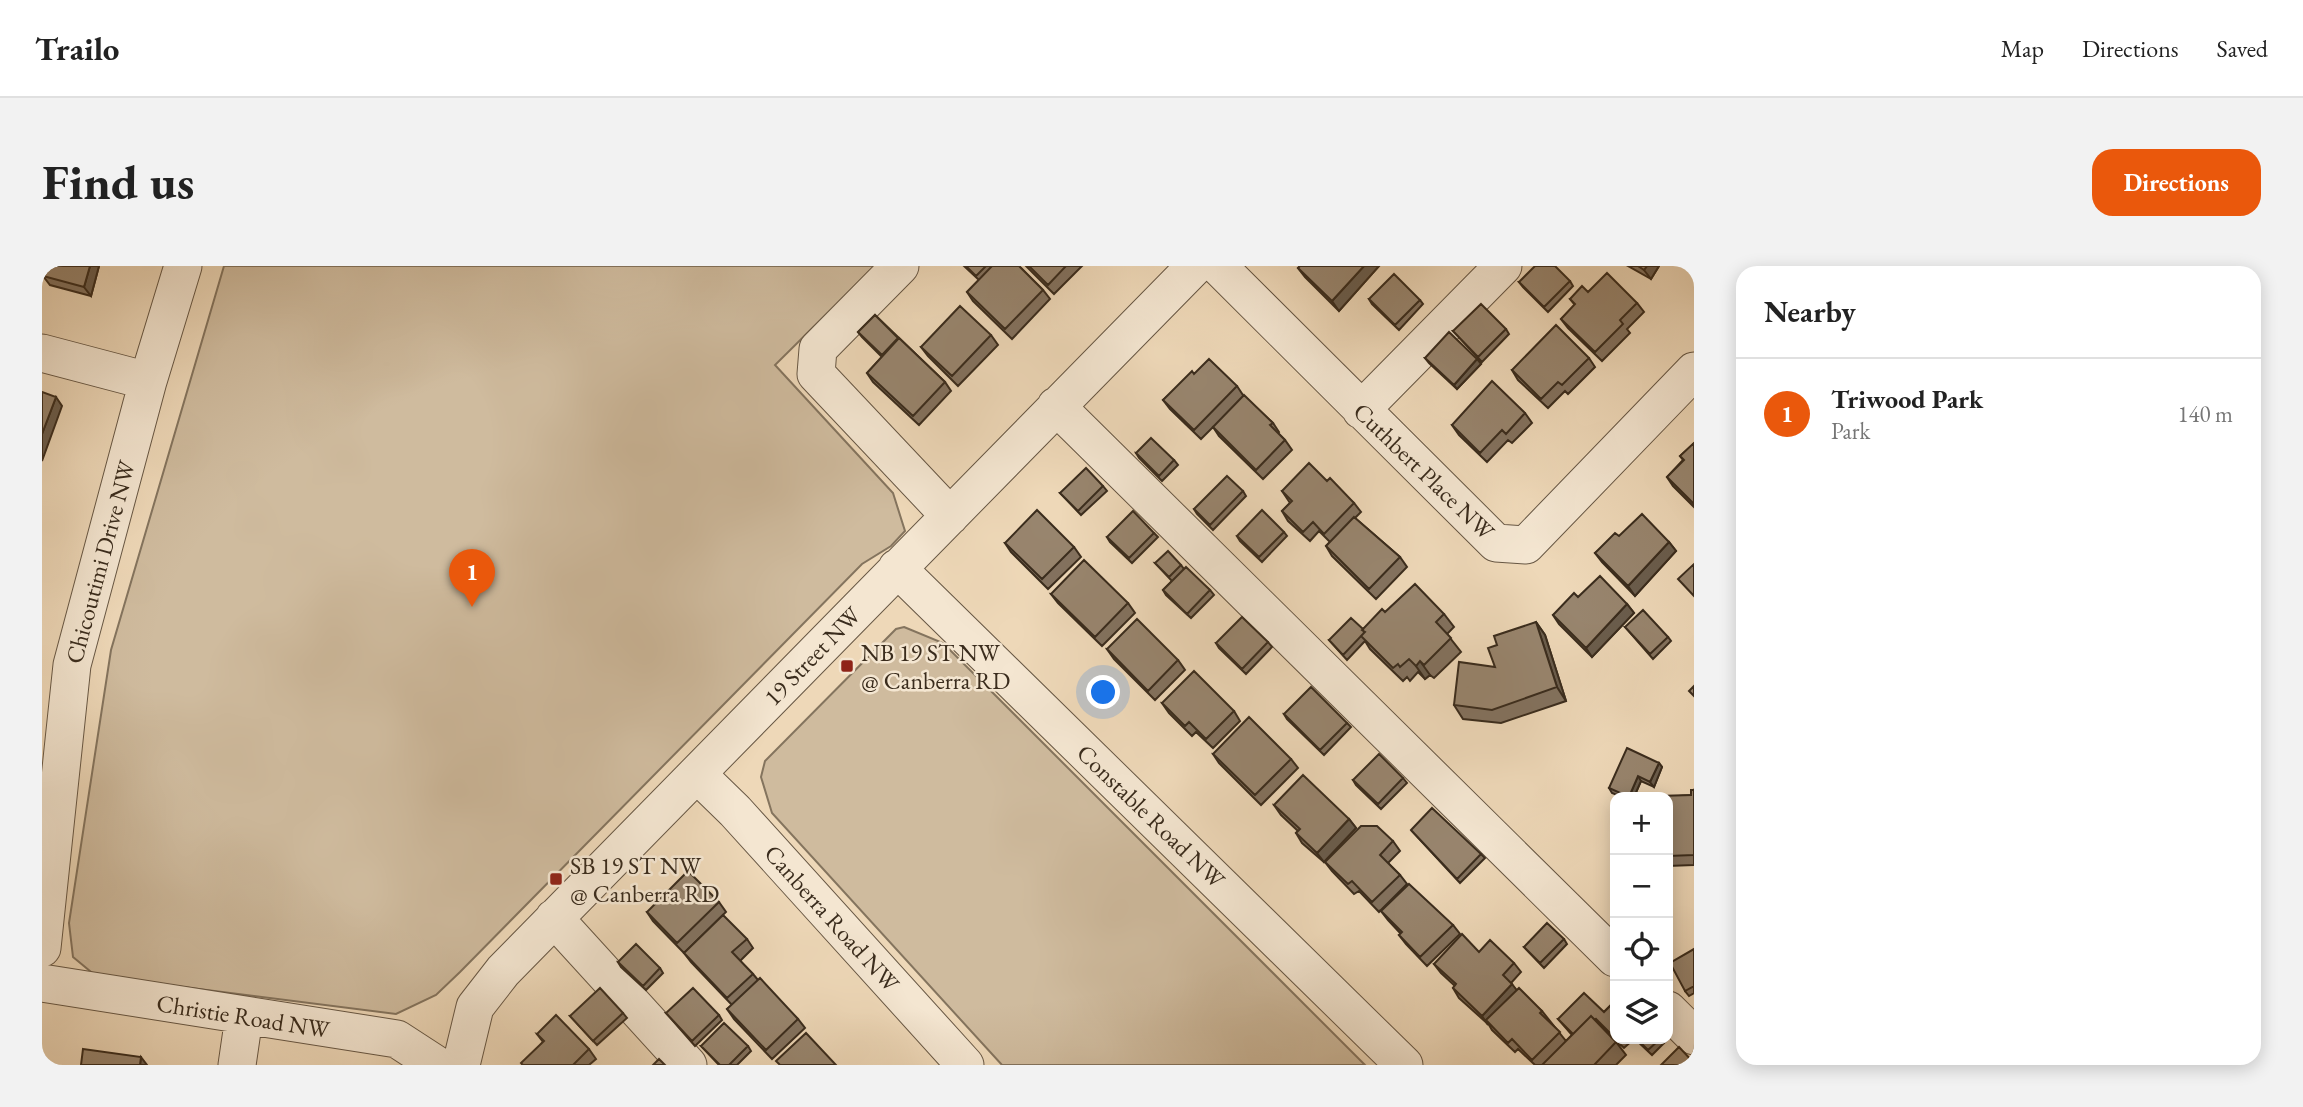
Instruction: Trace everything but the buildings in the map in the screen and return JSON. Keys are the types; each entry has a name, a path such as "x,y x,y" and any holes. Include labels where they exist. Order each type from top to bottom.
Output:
{"street":[{"name":"Chicoutimi Drive NW","path":"42,948 72,665 148,381 183,266"},
{"path":"900,266 818,349 816,374 950,516"},
{"name":"19 Street NW","path":"461,1065 475,1007 503,971 1195,266"},
{"name":"Cuthbert Place NW","path":"1218,266 1496,544 1526,545 1694,371"},
{"path":"1361,410 1503,266"},
{"path":"42,353 148,381"},
{"path":"1056,406 1610,953"},
{"name":"Constable Road NW","path":"897,568 1404,1065"},
{"name":"Canberra Road NW","path":"697,774 735,811 965,1065"},
{"path":"554,918 688,1065"},
{"name":"Christie Road NW","path":"42,983 244,1017 397,1039 437,1065"},
{"path":"1673,1015 1694,1036"},
{"path":"237,1065 244,1017"}],"shaded area":[{"path":"224,266 875,266 775,365 893,493 905,531 891,546 862,564 436,995 396,1014 96,976 73,957 69,923 111,650"},
{"path":"904,627 943,643 1365,1065 1002,1065 772,813 761,777 765,761 896,629"}],"place":[{"name":"Triwood Park","path":"472,607"},
{"name":"NB 19 ST NW @ Canberra RD","path":"847,666"},
{"name":"SB 19 ST NW @ Canberra RD","path":"556,879"}]}
